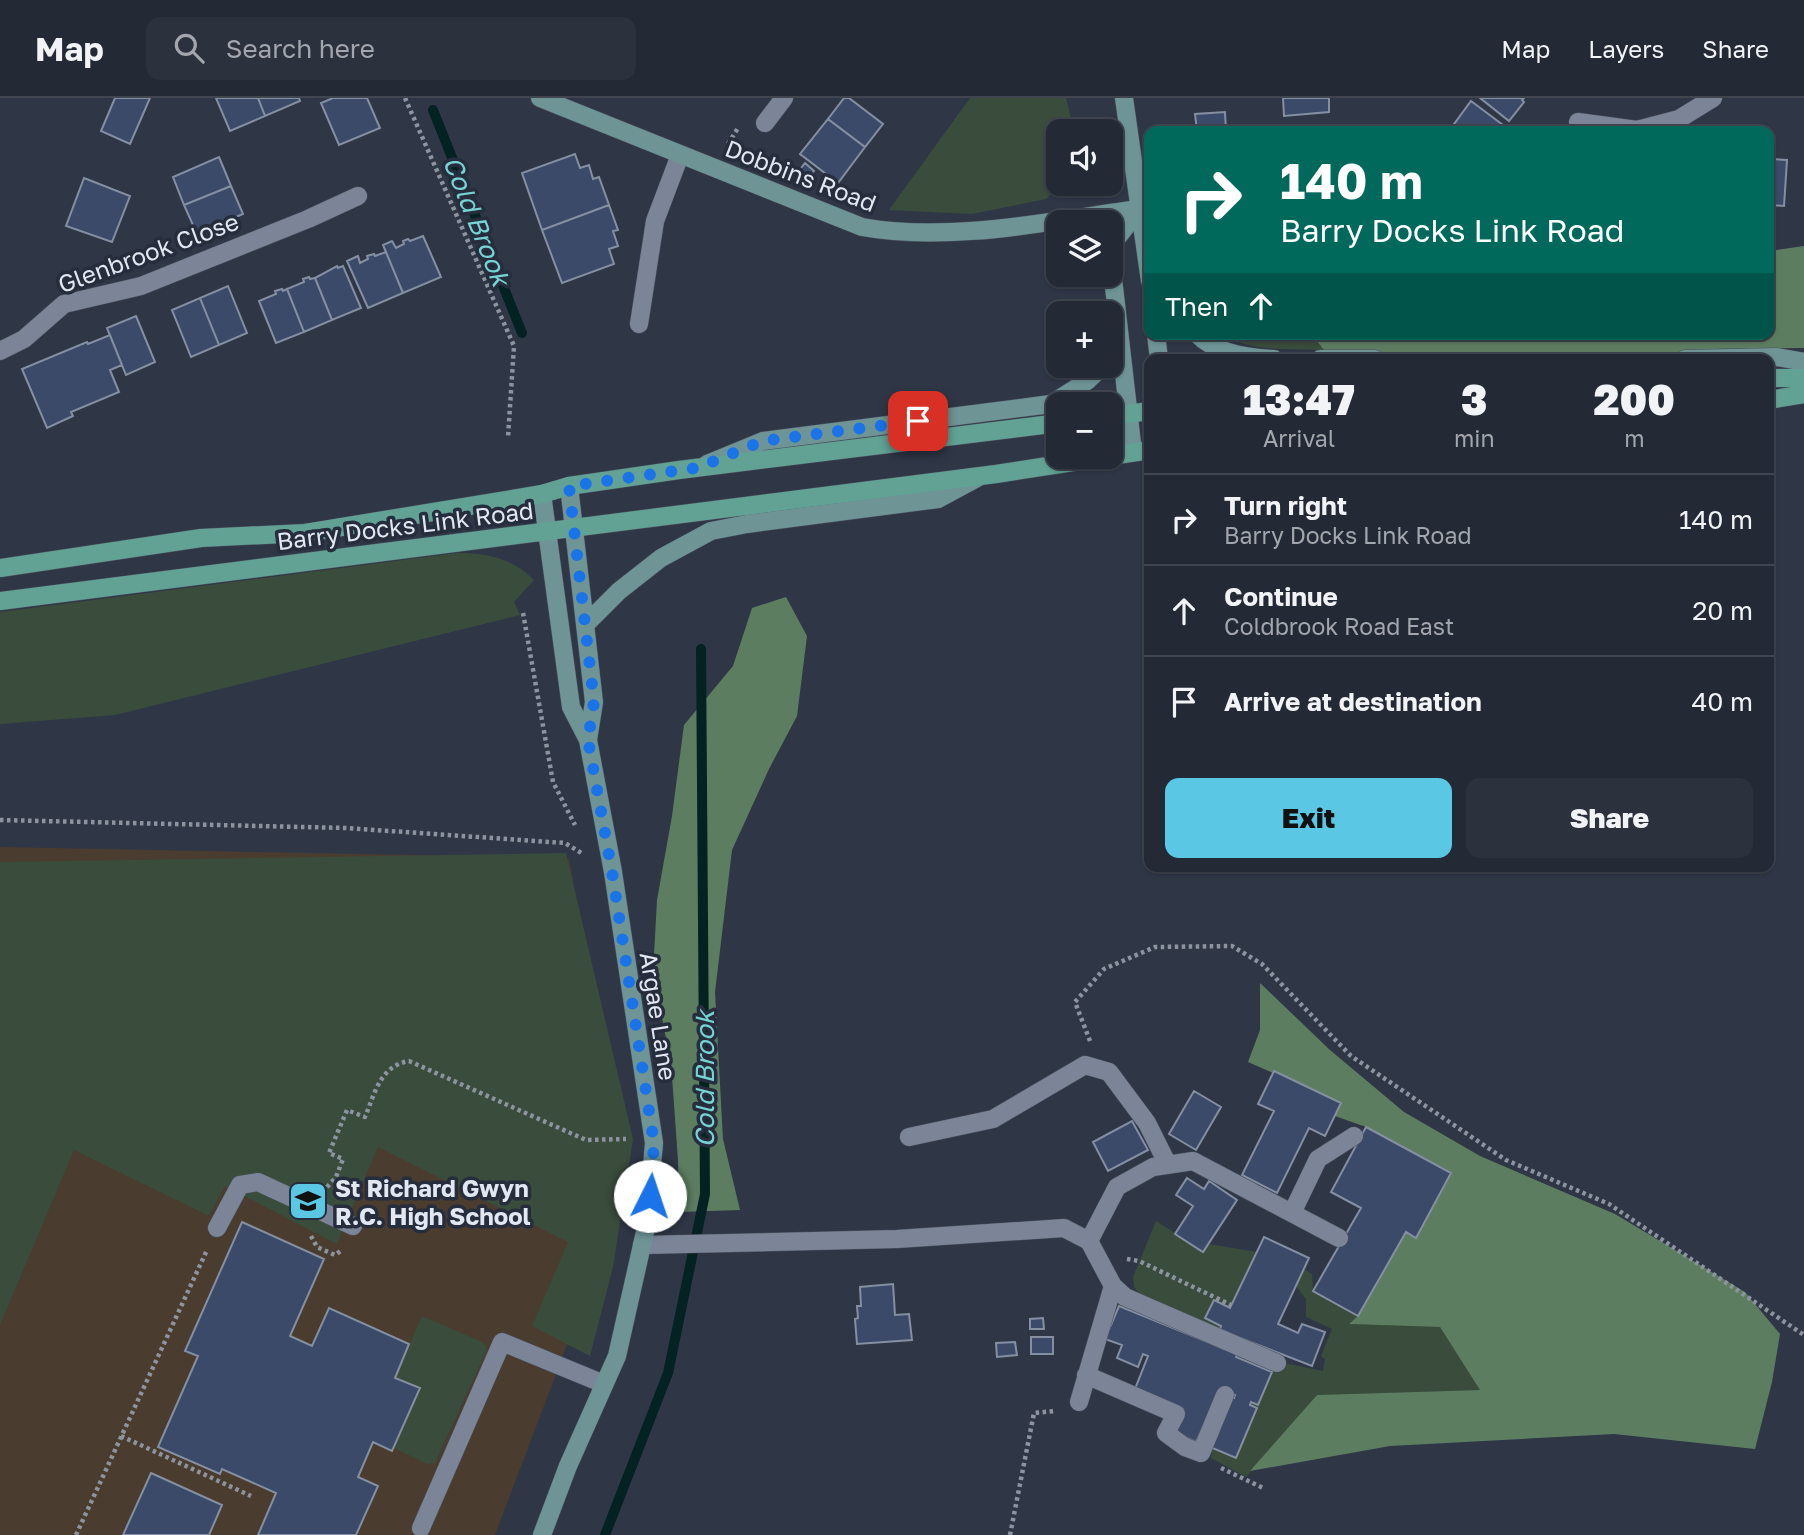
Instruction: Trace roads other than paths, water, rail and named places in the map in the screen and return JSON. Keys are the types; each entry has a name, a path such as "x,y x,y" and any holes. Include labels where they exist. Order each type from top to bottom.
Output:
{"main road":[{"path":"1774,378 1804,378"},
{"path":"1774,399 1804,394"},
{"path":"1123,415 1144,412"},
{"name":"Barry Docks Link Road","path":"0,568 201,538 305,533 542,494 569,486 1046,425"},
{"name":"Barry Docks Link Road","path":"1123,454 1141,451"},
{"name":"Barry Docks Link Road","path":"0,601 1046,466"}],"street":[{"name":"Dobbins Road","path":"540,98 862,227 894,233 935,233 1144,212"},
{"path":"765,123 784,98"},
{"path":"1124,98 1144,207"},
{"path":"1652,126 1679,119 1713,98"},
{"path":"639,324 655,221 680,155"},
{"name":"Glenbrook Close","path":"0,351 24,339 64,304 141,286 358,196"},
{"path":"1123,234 1144,213"},
{"path":"1202,340 1237,354"},
{"path":"1774,357 1804,362"},
{"path":"697,468 763,441 1051,404 1091,378"},
{"path":"1123,420 1141,451"},
{"path":"586,624 619,591 661,558 711,531 938,499 980,476"},
{"name":"Argae Lane","path":"569,486 594,702 588,740"},
{"name":"Argae Lane","path":"542,494 571,707 588,740 612,872 654,1143 648,1223 617,1356 568,1466 542,1535"},
{"path":"909,1137 993,1119 1085,1065 1109,1072 1147,1123 1168,1165"},
{"path":"1292,1213 1318,1159 1354,1136"},
{"path":"1089,1241 1117,1187 1153,1167 1193,1161 1339,1238"},
{"path":"217,1228 240,1185 258,1182 353,1226"},
{"path":"642,1245 897,1239 1064,1228 1089,1241 1113,1286 1125,1297 1277,1363"},
{"path":"1079,1402 1113,1286"},
{"path":"421,1528 502,1342 604,1384"},
{"path":"1086,1375 1176,1414 1167,1433 1185,1447 1201,1453 1225,1395"}],"waterway":[{"name":"Cold Brook","path":"433,110 522,333"},
{"name":"Cold Brook","path":"605,1535 668,1373 705,1194 701,649"}],"place":[{"name":"St Richard Gwyn R.C. High School","path":"308,1201"}]}
